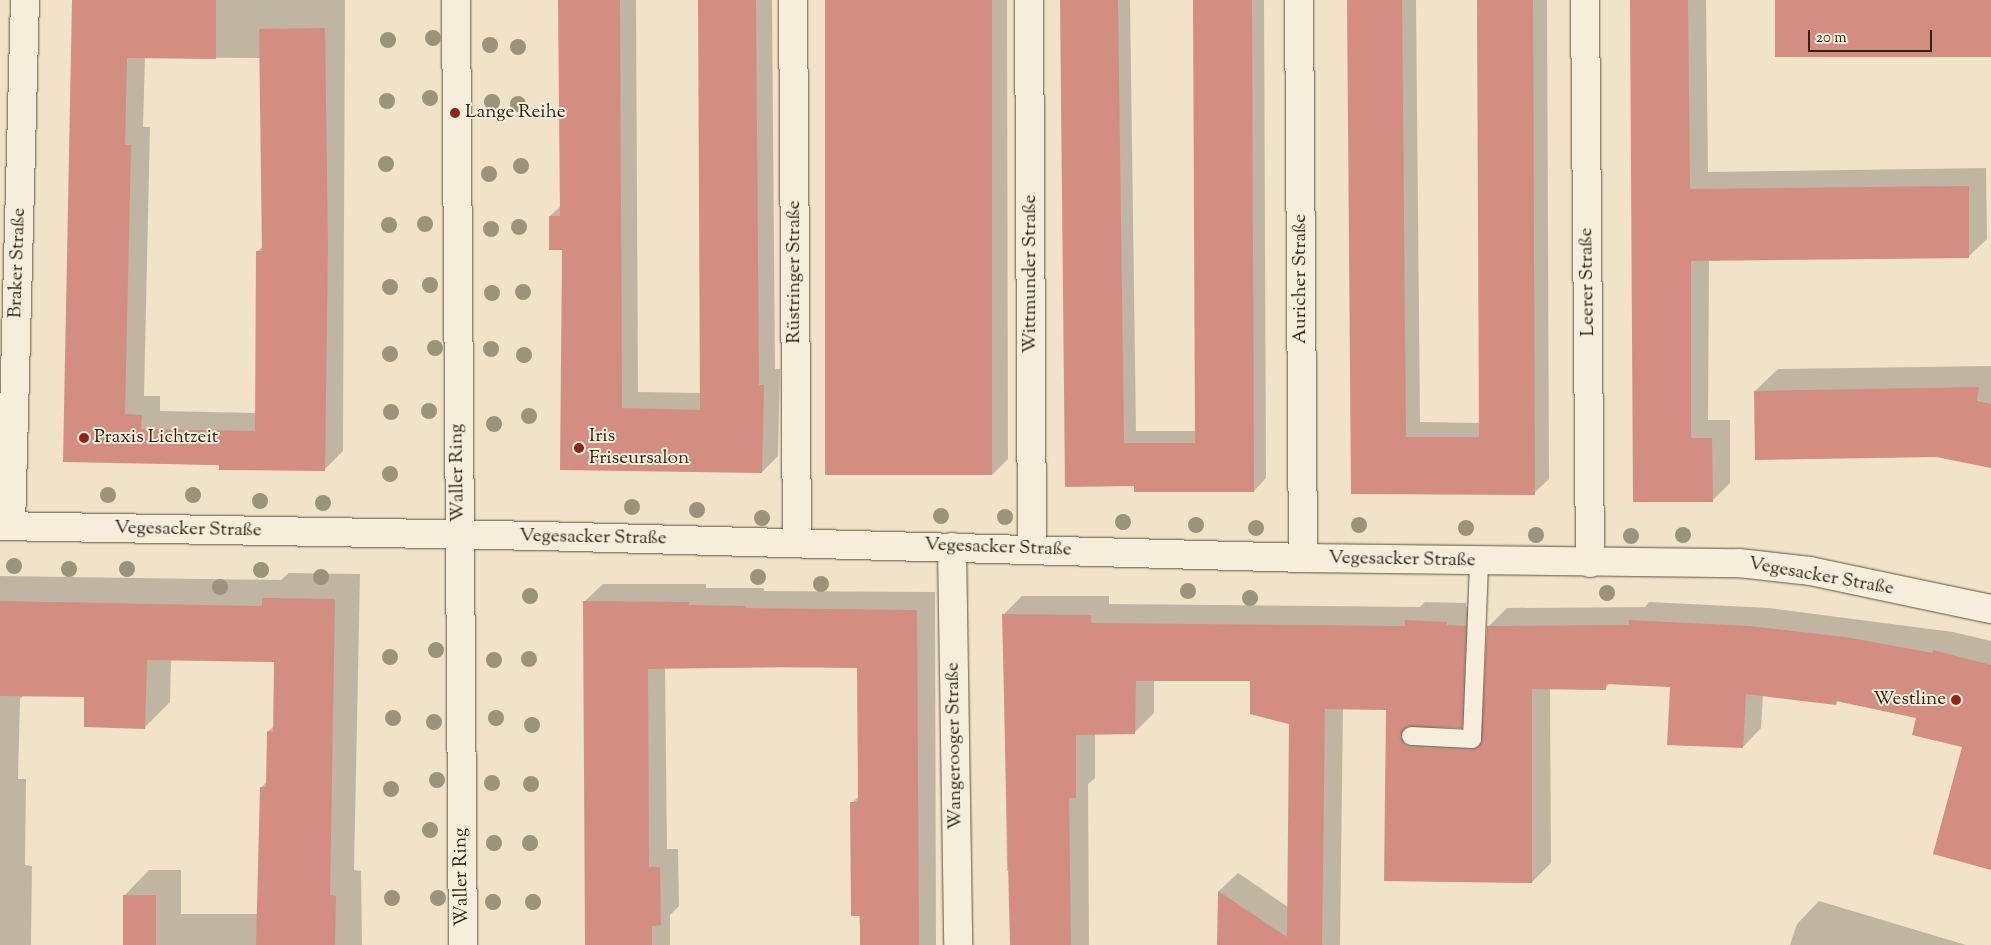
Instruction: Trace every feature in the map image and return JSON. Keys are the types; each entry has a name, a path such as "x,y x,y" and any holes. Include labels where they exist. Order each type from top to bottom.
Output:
{"street":[{"name":"Braker Straße","path":"6,526 25,0"},
{"name":"Waller Ring","path":"456,0 463,945"},
{"name":"Rüstringer Straße","path":"793,0 797,543"},
{"name":"Wittmunder Straße","path":"1029,0 1032,549"},
{"name":"Auricher Straße","path":"1299,0 1303,558"},
{"name":"Leerer Straße","path":"1585,0 1590,563"},
{"name":"Vegesacker Straße","path":"6,526 797,543 1479,562 1739,563 1810,571 1991,608"},
{"name":"Wangerooger Straße","path":"952,547 958,945"}],"lane":[{"path":"1411,736 1472,739 1479,562"}],"building":[{"path":"72,0 216,0 216,59 127,58 125,145 131,145 125,414 142,415 141,429 255,431 256,251 262,251 259,29 325,28 328,246 325,471 219,470 219,465 63,462"},
{"path":"558,0 620,0 622,408 700,410 698,0 756,0 759,385 764,385 762,473 560,470 562,250 549,250 549,216 560,216"},
{"path":"825,0 992,0 992,475 825,475"},
{"path":"1060,0 1118,0 1124,443 1195,443 1193,0 1252,0 1254,492 1134,492 1134,486 1065,487"},
{"path":"1347,0 1402,0 1406,437 1479,437 1477,0 1533,0 1535,495 1351,494"},
{"path":"1630,0 1688,0 1690,189 1969,186 1969,258 1691,261 1691,438 1712,438 1713,502 1633,502"},
{"path":"1775,0 1991,0 1991,57 1775,57"},
{"path":"1979,387 1977,401 1991,404 1991,468 1936,457 1755,460 1754,391"},
{"path":"262,598 335,599 330,895 336,896 335,945 256,945 260,787 266,787 267,731 273,732 274,662 147,660 145,729 84,727 84,697 0,696 0,601 262,606"},
{"path":"583,601 689,602 689,605 746,606 746,608 917,610 919,945 860,945 860,916 851,916 850,802 858,802 857,668 779,667 648,669 649,867 660,867 661,925 652,926 652,945 585,945"},
{"path":"1002,614 1091,615 1091,623 1405,626 1405,620 1447,622 1447,625 1466,626 1462,728 1407,726 1400,736 1405,745 1410,747 1471,750 1481,744 1487,626 1629,625 1629,620 1749,626 1845,637 1933,653 1933,650 1991,665 1991,870 1933,854 1962,747 1912,735 1916,718 1836,701 1836,705 1746,694 1743,748 1667,745 1670,687 1606,684 1606,690 1532,689 1532,883 1384,881 1386,710 1325,709 1322,945 1217,945 1218,891 1287,937 1289,724 1250,714 1250,681 1136,681 1135,734 1076,735 1076,798 1069,798 1071,945 1010,945"},
{"path":"123,895 156,895 156,945 123,945"}],"place":[{"name":"Lange Reihe","path":"455,113"},
{"name":"Praxis Lichtzeit","path":"84,438"},
{"name":"Iris Friseursalon","path":"579,448"},
{"name":"Westline","path":"1956,700"}]}
